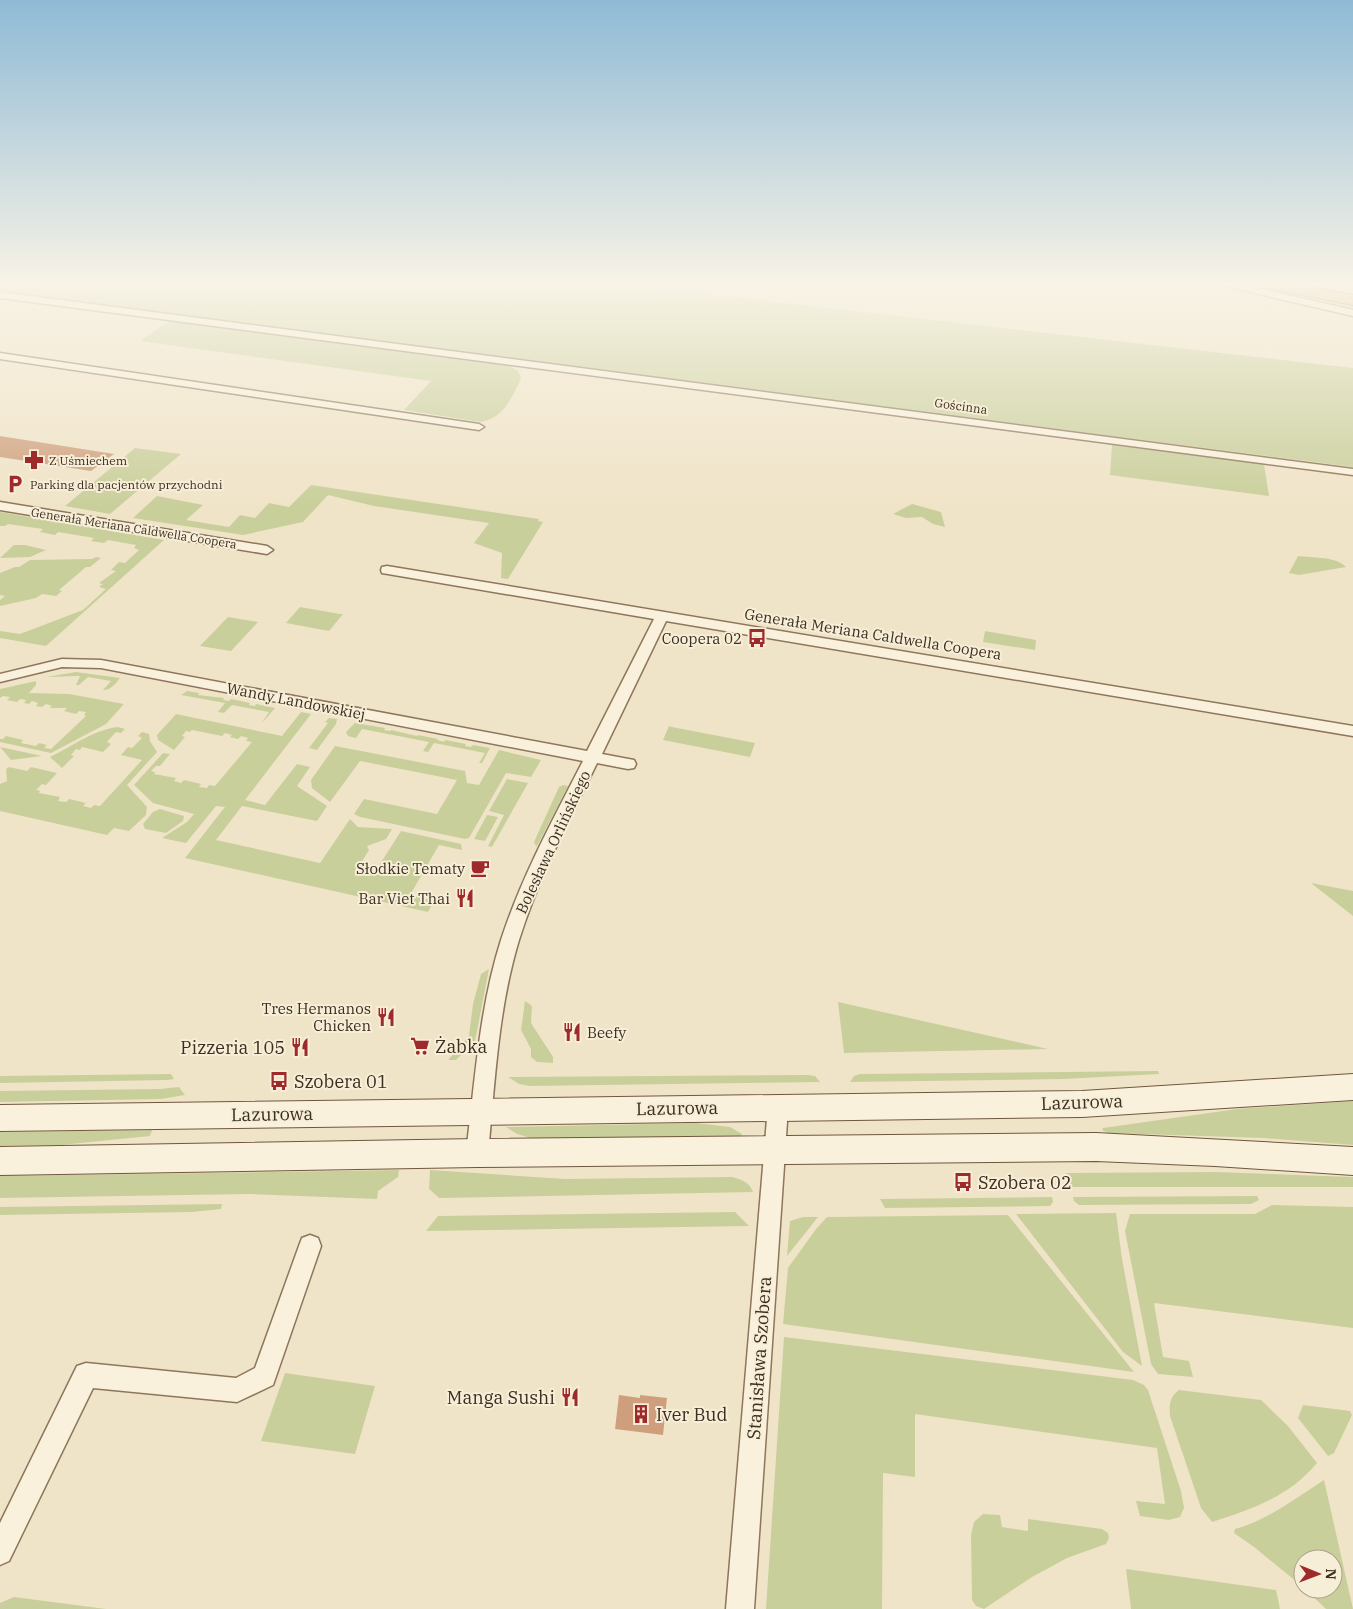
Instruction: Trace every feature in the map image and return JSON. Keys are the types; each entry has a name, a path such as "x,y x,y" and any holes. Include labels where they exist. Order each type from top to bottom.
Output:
{"main road":[{"name":"Lazurowa","path":"0,1118 1082,1104 1353,1087"},
{"path":"0,1161 1096,1147 1353,1161"}],"street":[{"path":"7,357 479,427"},
{"name":"Gościnna","path":"475,357 1353,472"},
{"name":"Generała Meriana Caldwella Coopera","path":"0,506 268,550"},
{"name":"Generała Meriana Caldwella Coopera","path":"387,570 1353,731"},
{"name":"Bolesława Orlińskiego","path":"477,1154 496,999 510,940 536,872 662,616"},
{"name":"Wandy Landowskiej","path":"0,678 62,663 101,664 628,764"},
{"name":"Stanisława Szobera","path":"740,1609 778,1107"},
{"path":"0,1552 86,1375 237,1390 264,1376 310,1246"}],"green space":[{"path":"257,357 454,357 507,364 518,371 521,378 506,406 496,416 481,422 404,410 431,381"},
{"path":"498,357 1257,357 1353,368 1353,467"},
{"path":"1112,445 1264,464 1269,496 1110,475"},
{"path":"135,448 181,454 110,514 65,506"},
{"path":"311,485 539,519 538,521 543,522 508,579 501,578 502,553 474,543 489,523 374,506 328,495 303,522 243,535 133,518 157,496 203,505 186,520 229,527 240,515 255,518 269,503 289,507"},
{"path":"912,504 941,512 945,527 933,524 922,517 906,518 893,514"},
{"path":"0,512 164,540 46,646 0,638 0,631 20,634 83,610 106,589 99,587 103,584 99,583 116,571 111,570 119,562 125,563 139,550 134,548 136,545 108,540 104,543 91,541 94,538 58,532 55,535 40,532 43,529 8,524 0,526"},
{"path":"14,545 25,545 46,550 30,557 0,558"},
{"path":"1298,556 1330,559 1342,563 1346,567 1299,575 1289,573"},
{"path":"96,557 101,558 90,567 86,567 59,590 62,591 56,596 42,594 36,598 0,606 0,600 5,596 0,595 0,573 19,567 30,560 92,559"},
{"path":"300,607 343,614 329,631 286,623"},
{"path":"228,617 258,622 231,651 200,646"},
{"path":"985,631 1036,640 1035,650 983,642"},
{"path":"76,672 120,678 110,688 103,690 111,681 88,677 79,685 76,685 80,676 46,677"},
{"path":"36,681 36,685 29,693 69,694 124,704 106,724 51,753 0,742 0,739 6,736 23,740 21,743 36,746 39,743 47,745 44,748 51,749 86,716 84,715 86,712 79,711 76,714 64,711 67,708 50,708 52,706 46,704 42,707 36,706 38,703 32,701 29,704 24,703 26,700 20,699 17,702 7,700 10,697 3,696 0,698 0,689"},
{"path":"187,691 199,693 198,695 224,698 223,700 229,701 231,699 250,703 249,705 255,706 256,704 275,708 263,721 269,712 232,705 224,713 218,712 225,703 181,695"},
{"path":"301,712 311,714 245,800 265,805 297,764 310,767 297,786 327,806 317,821 242,806 216,840 320,863 350,819 358,827 392,829 386,839 367,846 369,850 356,871 373,875 401,831 461,844 462,850 439,845 410,895 434,901 428,912 185,858 225,807 216,806 186,843 162,838 187,822 194,814 153,803 134,785 163,753 170,754 160,766 156,766 151,771 155,772 154,774 176,778 174,781 181,783 184,780 201,784 199,787 207,788 209,785 215,786 252,742 246,741 248,738 241,736 238,739 230,737 232,735 225,733 222,736 192,730 190,732 186,731 182,736 185,737 174,750 158,740 157,735 176,714 282,736"},
{"path":"329,718 337,719 336,724 317,750 309,748 328,723 325,722"},
{"path":"355,723 438,739 444,742 445,740 466,744 465,746 471,747 473,745 490,748 482,763 479,763 485,753 434,743 428,752 423,751 429,742 362,729 356,738 348,736 346,732"},
{"path":"669,726 755,743 750,757 663,740"},
{"path":"118,727 125,729 121,733 116,732 107,742 111,744 103,752 82,747 80,750 76,749 71,755 74,756 62,768 50,757 101,731"},
{"path":"142,732 149,734 150,741 157,752 127,785 147,807 146,815 129,831 114,828 107,835 0,811 0,784 7,781 6,769 9,767 27,771 31,767 57,773 46,785 42,784 36,790 40,791 39,793 60,797 58,801 66,802 69,799 86,803 83,806 91,808 94,805 100,806 142,760 121,755 128,747 132,748 142,738 138,736"},
{"path":"335,746 465,771 467,783 479,785 499,750 541,760 531,777 506,773 469,838 465,839 360,817 354,814 364,799 437,814 457,780 360,761 330,802 312,788 311,780"},
{"path":"0,747 42,756 11,760"},
{"path":"507,779 528,783 492,847 488,846 504,815 489,811"},
{"path":"563,785 568,786 536,846 534,842 559,787"},
{"path":"160,809 184,816 183,821 166,833 145,829 143,824 153,812"},
{"path":"487,815 498,817 485,841 474,839"},
{"path":"1311,883 1353,891 1353,916"},
{"path":"489,969 475,1041 456,1060 448,1060 469,1036 473,1004 481,974"},
{"path":"525,1001 532,1006 531,1023 553,1057 553,1063 537,1062 531,1057 531,1049 521,1030"},
{"path":"838,1002 1048,1049 844,1053"},
{"path":"1158,1071 1159,1074 1063,1079 850,1082 854,1076 860,1074"},
{"path":"171,1074 174,1079 0,1083 0,1076"},
{"path":"815,1076 820,1082 530,1086 519,1084 508,1077"},
{"path":"179,1087 185,1095 161,1099 0,1102 0,1091 160,1089"},
{"path":"1353,1101 1353,1145 1264,1138 1108,1133 1102,1130 1103,1128 1237,1109"},
{"path":"696,1123 730,1127 742,1134 740,1137 534,1139 517,1134 506,1127"},
{"path":"152,1130 150,1136 61,1145 0,1146 0,1132"},
{"path":"399,1170 398,1177 378,1191 377,1199 249,1194 0,1198 0,1176"},
{"path":"430,1170 565,1179 732,1177 745,1182 753,1192 439,1198 429,1189"},
{"path":"1215,1172 1353,1177 1353,1187 1070,1187 1066,1173"},
{"path":"1257,1196 1259,1200 1251,1204 1079,1205 1074,1201 1073,1197"},
{"path":"1052,1197 1053,1202 1050,1206 885,1208 880,1199"},
{"path":"222,1204 221,1209 192,1212 0,1215 0,1207"},
{"path":"1272,1205 1353,1207 1353,1328 1154,1303 1163,1357 1189,1361 1193,1377 1158,1374 1151,1364 1125,1231 1130,1214 1255,1214"},
{"path":"735,1212 749,1226 426,1231 438,1216"},
{"path":"1116,1213 1122,1259 1142,1366 1123,1352 1016,1214"},
{"path":"1008,1215 1134,1372 783,1324 788,1268 827,1217"},
{"path":"803,1217 818,1217 787,1256 790,1221"},
{"path":"784,1337 1133,1380 1144,1385 1148,1390 1181,1491 1184,1508 1180,1517 1169,1520 1140,1516 1136,1501 1165,1504 1157,1448 915,1414 915,1477 883,1473 882,1609 766,1609"},
{"path":"285,1373 375,1386 355,1454 261,1441"},
{"path":"1179,1390 1261,1400 1288,1426 1317,1463 1297,1483 1275,1497 1244,1511 1212,1522 1201,1508 1170,1416 1171,1401"},
{"path":"1303,1405 1350,1411 1352,1415 1334,1453 1328,1456 1298,1418"},
{"path":"1324,1480 1340,1549 1293,1549 1293,1579 1234,1533 1235,1529 1259,1520"},
{"path":"983,1514 1000,1515 1002,1527 1028,1531 1028,1519 1102,1529 1108,1533 1109,1538 1106,1544 1067,1558 1032,1577 984,1609 976,1606 972,1600 971,1535 974,1522"},
{"path":"1343,1565 1353,1609 1326,1609 1316,1599 1343,1599"},
{"path":"1126,1569 1276,1590 1280,1609 1131,1609"},
{"path":"14,1597 106,1609 0,1609 0,1603"}],"building":[{"path":"0,436 114,454 91,471 0,457"},
{"name":"Iver Bud","path":"619,1395 640,1398 640,1395 667,1398 663,1435 615,1429"}],"place":[{"name":"Z Uśmiechem","path":"34,460"},
{"name":"Parking dla pacjentów przychodni","path":"15,484"},
{"name":"Coopera 02","path":"757,638"},
{"name":"Słodkie Tematy","path":"480,868"},
{"name":"Bar Viet Thai","path":"465,898"},
{"name":"Tres Hermanos Chicken","path":"386,1017"},
{"name":"Beefy","path":"572,1032"},
{"name":"Żabka","path":"420,1046"},
{"name":"Pizzeria 105","path":"300,1047"},
{"name":"Szobera 01","path":"279,1081"},
{"name":"Szobera 02","path":"963,1182"},
{"name":"Manga Sushi","path":"570,1397"},
{"name":"Iver Bud","path":"641,1414"}]}
